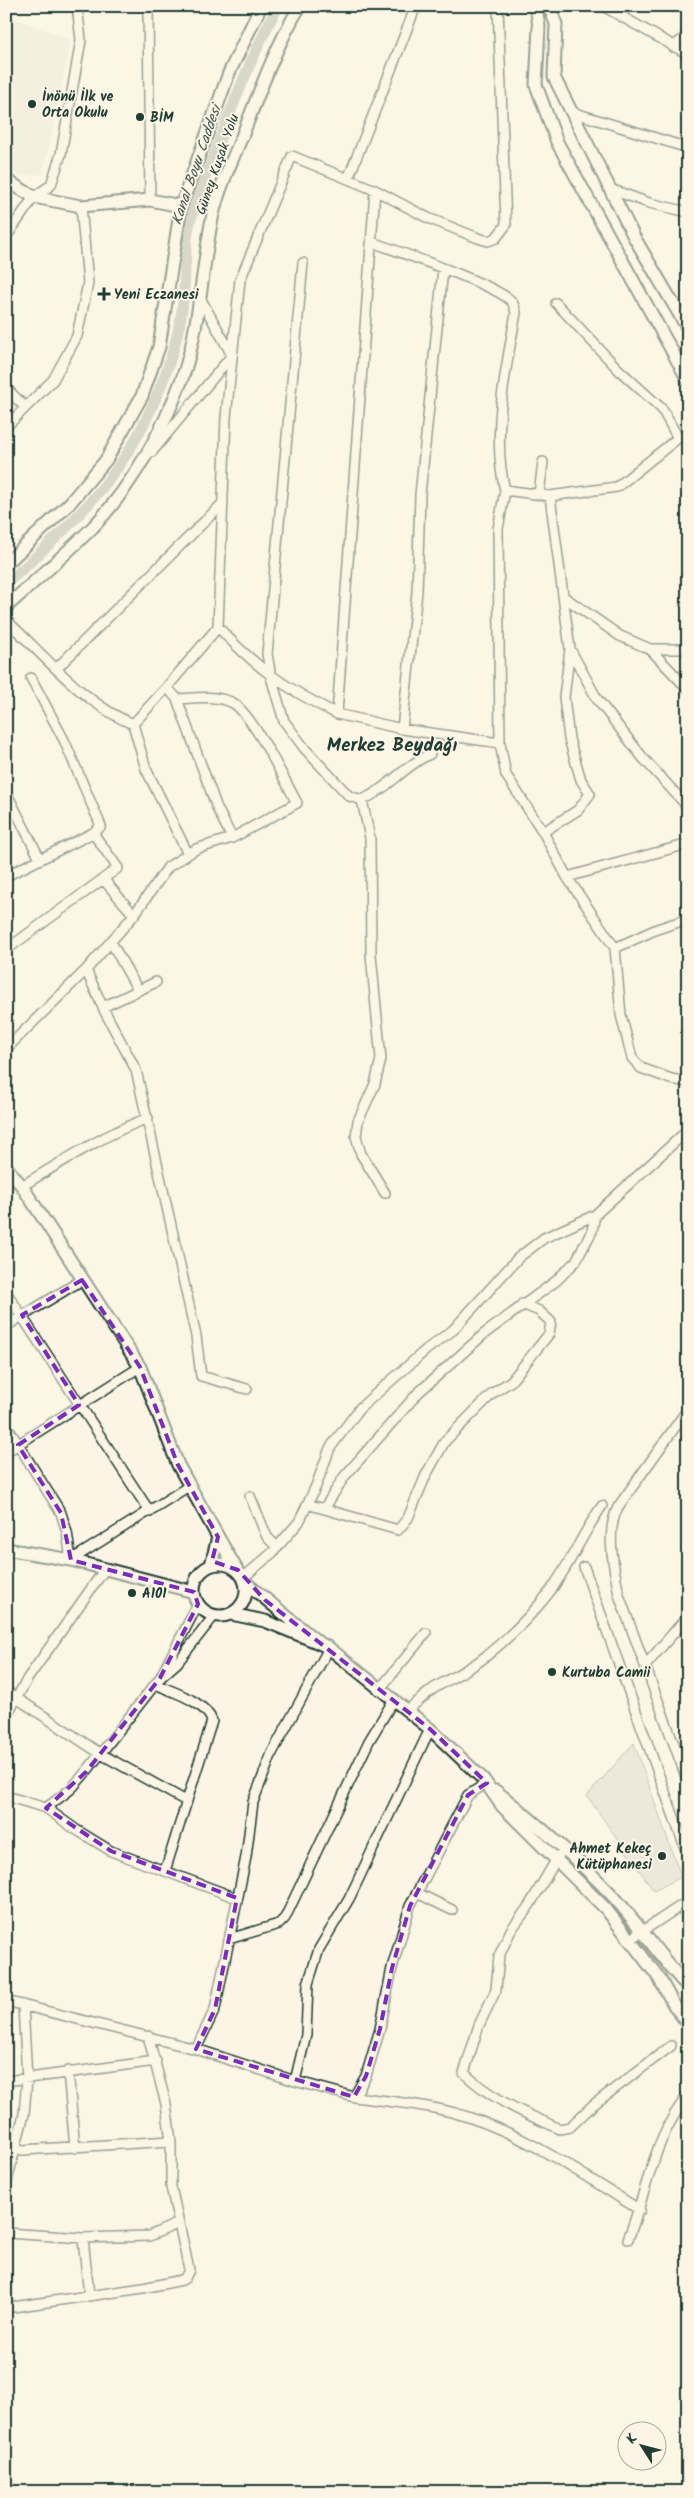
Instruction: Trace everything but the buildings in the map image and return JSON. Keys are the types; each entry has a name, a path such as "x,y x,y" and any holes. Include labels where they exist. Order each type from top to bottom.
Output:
{"main road":[{"name":"Güney Kuşak Yolu","path":"6,564 69,504 106,460 142,396 158,347 181,206 229,74 261,6"},
{"name":"Güney Kuşak Yolu","path":"6,607 94,526 139,468 151,447 182,379 192,339 212,218 226,176 273,58 300,6"},
{"path":"536,6 539,27 536,85 557,142 688,380"},
{"path":"550,6 556,24 554,77 634,237 687,325"},
{"path":"6,180 34,197 81,206 150,200 181,206"},
{"path":"6,1167 22,1186 140,1367 178,1465 242,1576 246,1595 243,1603 231,1614"},
{"path":"211,1565 218,1537"},
{"path":"6,1549 71,1560 194,1592"},
{"path":"324,1645 265,1621 231,1614 214,1616 206,1613 198,1604 194,1592 198,1575 204,1568 222,1564 242,1576 379,1690 430,1729 487,1784 565,1846 614,1897 669,1968 688,1987"},
{"path":"487,1784 502,1806 606,1909 659,1978 674,2005 684,2009 688,2024"}],"street":[{"path":"6,237 34,197 51,185 61,154 81,40 77,6"},
{"path":"148,6 150,200"},
{"path":"348,179 416,6"},
{"path":"133,724 218,627 226,417 240,280 292,156 375,190 428,218 478,238 488,241 501,234 506,225 498,6"},
{"path":"603,6 688,54"},
{"path":"673,47 688,35"},
{"path":"572,112 688,148"},
{"path":"610,189 649,203 688,212"},
{"path":"337,714 351,499 375,190"},
{"path":"6,427 53,380 77,336 88,283 81,206"},
{"path":"372,242 500,293 513,302 516,313 500,426 500,470 505,490 498,529 500,743 506,775 543,832 567,877 616,948 621,1015 632,1058 641,1068 671,1079 688,1082"},
{"path":"303,263 267,654 271,677 284,721 304,748 350,796 362,800 377,794 390,781 430,754"},
{"path":"402,729 417,592 420,495 443,269"},
{"path":"199,296 232,355"},
{"path":"556,303 618,369 662,409 678,438"},
{"path":"139,468 232,355"},
{"path":"6,388 25,407"},
{"path":"505,490 550,496 617,487 678,438 688,434"},
{"path":"539,494 543,462"},
{"path":"543,832 578,810 590,794 581,780 570,739 564,697 570,649 550,496"},
{"path":"57,668 223,503"},
{"path":"564,597 620,636 650,649 688,689"},
{"path":"6,620 87,696 108,711 133,724 146,769 188,854"},
{"path":"218,627 250,660 271,677 337,714 402,729 500,743"},
{"path":"570,649 597,699 643,758 688,807"},
{"path":"650,649 688,649"},
{"path":"6,876 93,833 101,826 64,740 31,678"},
{"path":"167,687 177,699 217,808 232,838"},
{"path":"6,1049 86,970 111,942 134,916 168,867 188,854 232,838 298,803 248,717 232,702 206,697 177,699"},
{"path":"6,792 40,859"},
{"path":"362,800 370,838 371,963 381,1059 375,1084 358,1121 356,1136 361,1154 385,1193"},
{"path":"6,950 118,868 93,833"},
{"path":"567,877 688,844"},
{"path":"104,880 134,916"},
{"path":"616,948 688,919"},
{"path":"111,942 138,990"},
{"path":"86,970 136,1070 196,1336 201,1376 246,1389"},
{"path":"103,1007 156,982"},
{"path":"22,1186 82,1149 124,1127 148,1118"},
{"path":"242,1576 277,1547 299,1522 330,1448 360,1408 427,1349 453,1330 518,1258 544,1238 595,1215 688,1130"},
{"path":"324,1509 344,1477 418,1393 484,1334 522,1304 556,1281 576,1261 592,1231 595,1215"},
{"path":"6,1326 82,1280"},
{"path":"6,1292 150,1512"},
{"path":"307,1504 398,1530 408,1518 426,1475 445,1441 493,1393 511,1381 549,1334 551,1322 539,1311 522,1304"},
{"path":"6,1452 140,1367"},
{"path":"688,1409 618,1507 612,1525 614,1567 619,1595 688,1782"},
{"path":"6,1425 61,1513 67,1532 71,1560 189,1486"},
{"path":"250,1496 268,1537 277,1547"},
{"path":"406,1711 433,1689 462,1674 486,1656 517,1628 548,1595 576,1552 590,1523 602,1506"},
{"path":"584,1567 688,1856"},
{"path":"6,1716 16,1697 105,1569"},
{"path":"46,1808 71,1789 101,1754 157,1681 198,1604"},
{"path":"157,1681 177,1663 214,1616"},
{"path":"645,1666 688,1616"},
{"path":"379,1690 426,1633"},
{"path":"196,2049 215,2009 237,1898 253,1802 272,1753 324,1645"},
{"path":"157,1681 209,1713 212,1721 165,1871"},
{"path":"6,1691 101,1754 186,1801"},
{"path":"229,1940 279,1924 285,1918 369,1741 393,1701"},
{"path":"295,2081 306,2035 308,1984 318,1949 348,1898 430,1729"},
{"path":"354,2096 366,2076 372,2058 380,2029 392,1968 410,1906 468,1795 487,1784"},
{"path":"6,1796 46,1808 75,1829 111,1851 237,1898"},
{"path":"565,1846 529,1906 511,1930 499,1956 496,1990 479,2025 464,2073 481,2089 505,2104 560,2129 570,2128 593,2105 671,2046"},
{"path":"417,1892 452,1910"},
{"path":"629,1940 688,1901"},
{"path":"6,2001 196,2049 295,2081 354,2096 455,2113 538,2147 640,2210"},
{"path":"6,2185 11,2151 24,2114 27,2079 23,2005"},
{"path":"6,2308 143,2288 186,2278 188,2270 171,2187 171,2141 166,2104 148,2036"},
{"path":"6,2081 68,2071 156,2061"},
{"path":"68,2071 75,2148"},
{"path":"628,2239 640,2210 660,2144 678,2107 688,2096"},
{"path":"11,2151 171,2141"},
{"path":"6,2233 83,2238 150,2236 179,2223"},
{"path":"83,2238 89,2295"}],"highlighted area":[{"path":"82,1280 140,1367 178,1465 218,1537 212,1561 238,1570 265,1600 430,1729 487,1783 468,1795 410,1906 392,1968 380,2029 366,2076 354,2097 196,2049 215,2009 237,1898 111,1851 46,1808 86,1772 160,1678 198,1604 194,1592 71,1560 61,1513 18,1445 79,1405 22,1315"}],"shaded area":[{"name":"İnönü İlk ve Orta Okulu","path":"6,15 71,40 43,174 20,176 6,168"},
{"path":"634,1743 681,1877 654,1891 587,1796"},
{"path":"688,1908 688,1927 677,1913"}],"waterway":[{"name":"Kanal Boyu Caddesi","path":"6,584 79,515 111,477 138,435 152,406 171,358 179,326 183,300 188,231 193,211 244,78 278,6"}],"place":[{"name":"İnönü İlk ve Orta Okulu","path":"32,104"},
{"name":"BİM","path":"140,117"},
{"name":"Yeni Eczanesi","path":"104,294"},
{"name":"A101","path":"132,1593"},
{"name":"Kurtuba Camii","path":"552,1672"},
{"name":"Ahmet Kekeç Kütüphanesi","path":"662,1856"}],"district":[{"name":"Merkez Beydağı","path":"392,744"}]}
